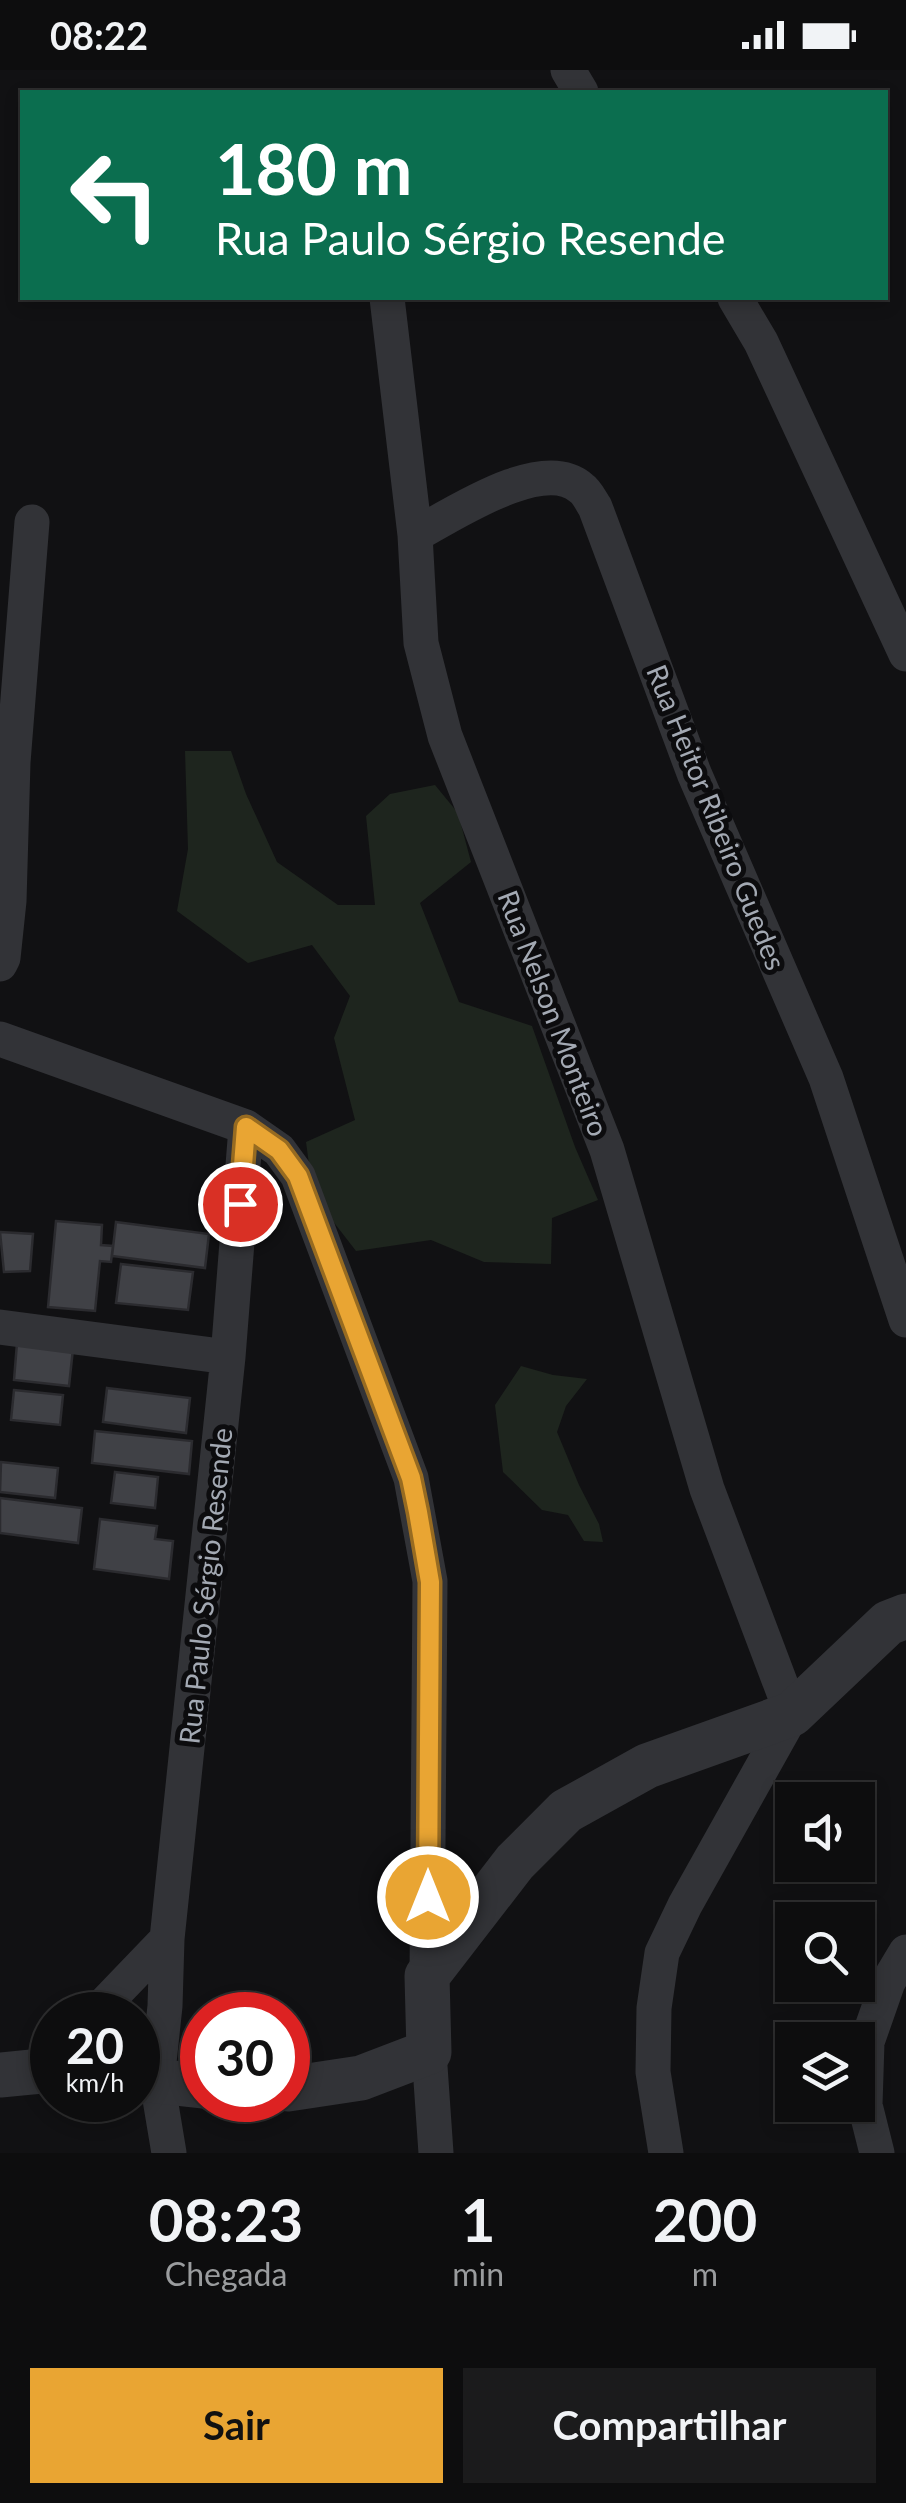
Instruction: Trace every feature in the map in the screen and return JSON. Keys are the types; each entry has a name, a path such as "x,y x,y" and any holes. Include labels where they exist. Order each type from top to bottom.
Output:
{"street":[{"name":"Rua Nelson Monteiro","path":"387,300 416,534 421,643 445,736 607,1150 708,1489 792,1714"},
{"path":"736,300 762,342 906,654"},
{"name":"Rua Heitor Ribeiro Guedes","path":"416,534 517,482 538,478 560,479 580,486 595,507 694,774 826,1078 906,1320"},
{"path":"0,964 9,901 13,762 32,522"},
{"path":"0,1039 246,1127 279,1150 298,1176 411,1478 430,1582 427,1976 436,2153"},
{"name":"Rua Paulo Sérgio Resende","path":"160,2027 228,1357 246,1127"},
{"path":"0,1327 228,1357"},
{"path":"666,2153 653,2072 654,2008 662,1953 792,1714 888,1623 906,1616"},
{"path":"427,1976 515,1862 566,1812 648,1766 792,1714"},
{"path":"116,1992 167,1938"},
{"path":"876,2153 865,2105 867,2042 888,1982 906,1952"},
{"path":"310,2086 361,2078 429,2052"},
{"path":"0,2075 30,2070"},
{"name":"Rua Paulo Sérgio Resende","path":"160,2122 169,2153"}],"shaded area":[{"path":"185,751 231,751 277,862 338,905 375,905 366,816 390,794 435,785 458,813 471,862 420,903 459,1002 532,1026 598,1200 552,1218 551,1264 484,1262 431,1240 356,1251 332,1220 311,1179 306,1142 355,1120 334,1038 350,996 312,945 248,963 177,911 188,849"},
{"path":"521,1366 587,1379 566,1406 557,1432 599,1524 603,1542 584,1541 568,1515 542,1510 503,1472 495,1405"}],"building":[{"path":"56,1221 102,1225 101,1245 113,1246 111,1262 100,1261 95,1311 48,1307"},
{"path":"116,1222 209,1234 205,1268 112,1256"},
{"path":"0,1232 33,1234 30,1271 4,1272"},
{"path":"121,1264 193,1272 188,1310 116,1303"},
{"path":"17,1343 73,1349 69,1386 14,1380"},
{"path":"107,1388 190,1398 186,1433 103,1422"},
{"path":"14,1390 63,1395 60,1425 11,1420"},
{"path":"95,1431 192,1441 189,1474 92,1463"},
{"path":"1,1462 58,1468 55,1498 0,1492"},
{"path":"115,1472 158,1477 155,1508 111,1503"},
{"path":"0,1498 82,1508 78,1543 0,1533"},
{"path":"100,1519 157,1526 155,1539 173,1541 169,1579 94,1569"}],"route":[{"path":"240,1204 246,1127 279,1150 298,1176 411,1478 430,1582 428,1897"}]}
